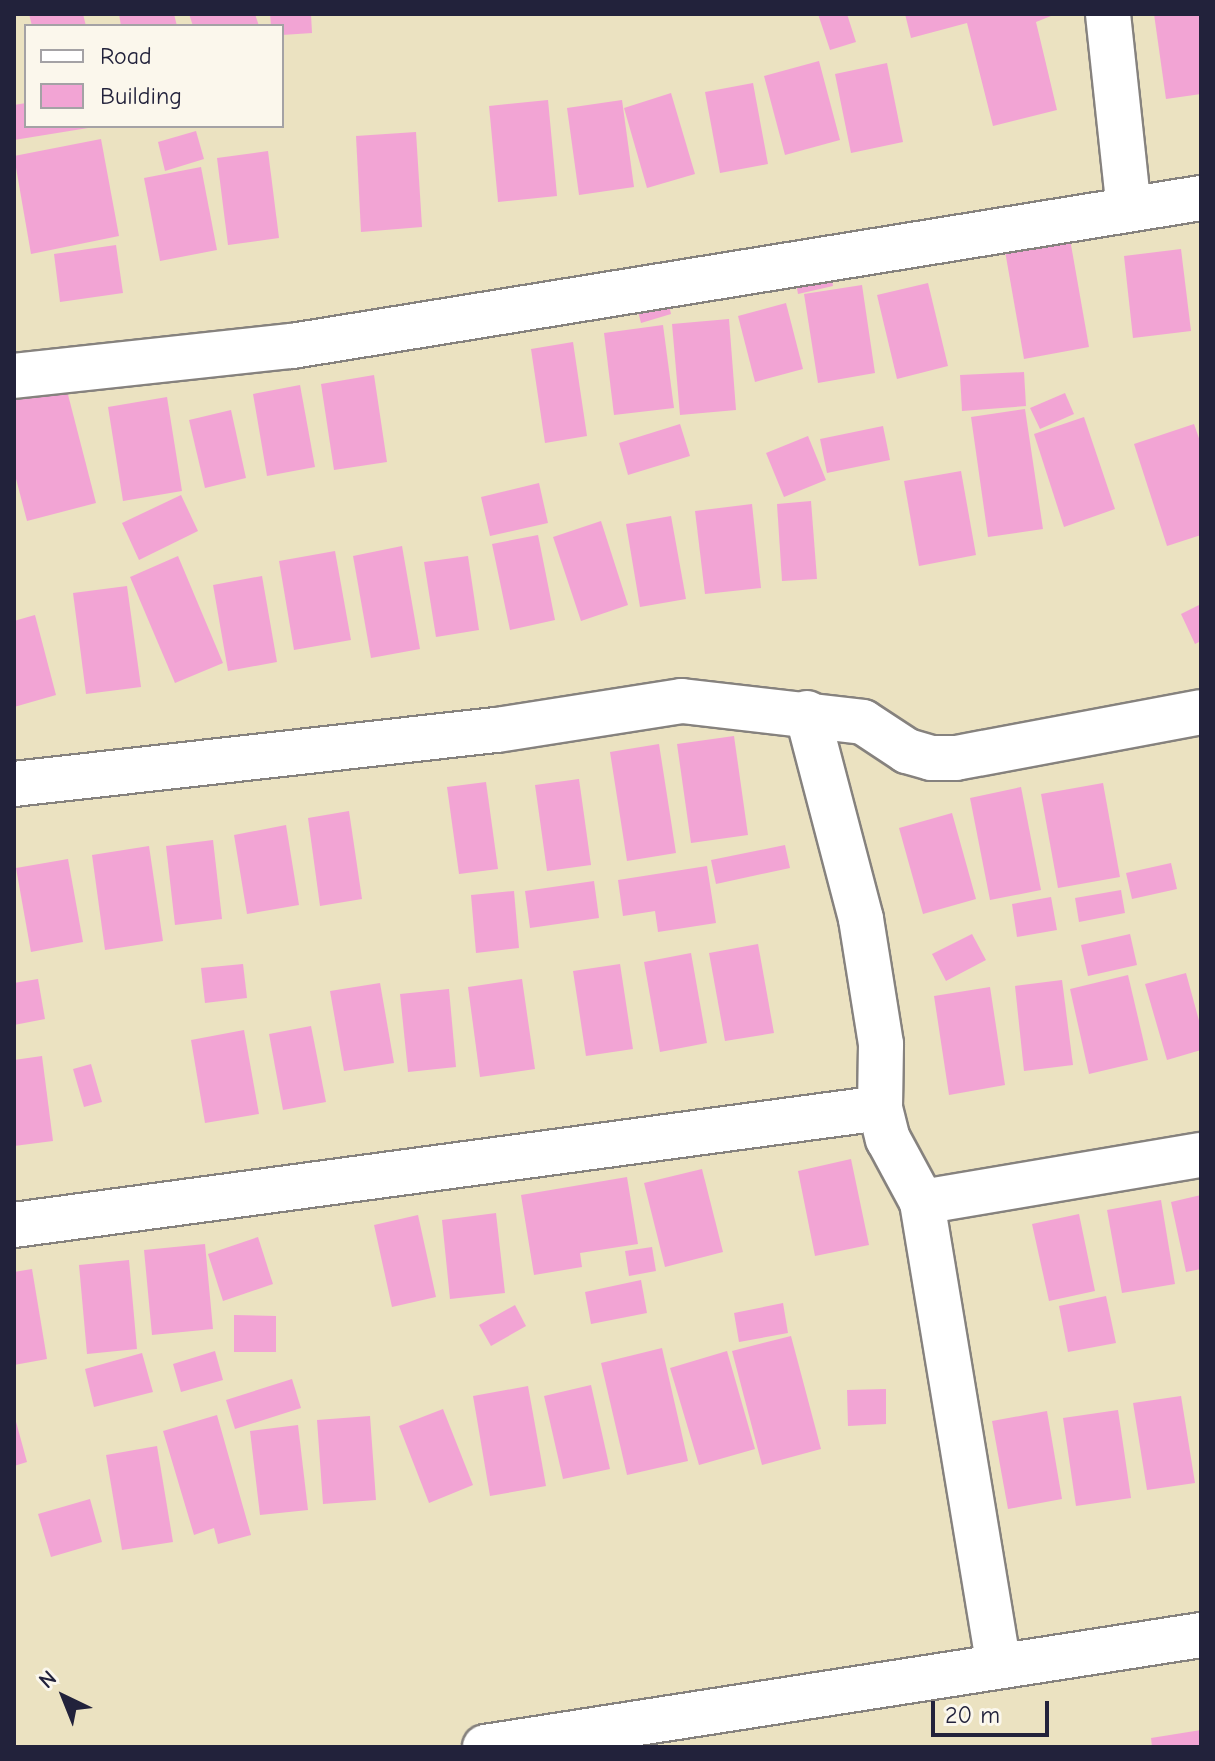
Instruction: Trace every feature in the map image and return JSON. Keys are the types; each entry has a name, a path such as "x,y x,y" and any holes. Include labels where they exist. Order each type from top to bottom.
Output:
{"street":[{"path":"1108,14 1129,209"},
{"path":"14,376 352,338 1201,198"},
{"path":"14,784 497,730 682,701 807,713 863,722 907,751 956,758 1201,712"},
{"path":"807,713 861,919 881,1044 880,1108 888,1139 922,1202 998,1663"},
{"path":"14,1225 880,1108"},
{"path":"922,1202 1201,1155"},
{"path":"485,1747 998,1663 1201,1635"}],"building":[{"path":"29,14 83,14 86,24 32,24"},
{"path":"119,14 174,14 176,24 121,24"},
{"path":"189,14 255,14 258,24 192,24"},
{"path":"270,14 311,14 312,33 284,35 284,24 271,24"},
{"path":"818,14 847,14 856,42 830,50"},
{"path":"905,14 1056,14 1036,22 1057,110 993,126 967,23 911,38"},
{"path":"1154,14 1201,14 1201,94 1166,99"},
{"path":"819,61 840,140 785,155 764,76"},
{"path":"887,63 903,142 851,153 835,74"},
{"path":"753,83 768,164 720,173 705,92"},
{"path":"671,93 695,174 647,188 624,108"},
{"path":"548,100 557,196 498,202 489,106"},
{"path":"622,100 634,187 579,195 567,108"},
{"path":"24,103 24,128 88,128 14,140 14,105"},
{"path":"196,131 204,159 165,171 158,142"},
{"path":"416,132 422,227 361,232 356,136"},
{"path":"101,139 119,236 31,254 14,156"},
{"path":"268,151 279,238 228,245 217,158"},
{"path":"201,167 217,250 160,261 144,178"},
{"path":"1067,222 1089,347 1024,359 1002,234"},
{"path":"116,245 123,293 60,302 54,254"},
{"path":"1181,249 1191,331 1133,338 1124,256"},
{"path":"828,260 833,286 798,294 793,268"},
{"path":"928,283 948,366 897,379 877,295"},
{"path":"862,285 875,373 818,383 804,294"},
{"path":"666,292 671,314 641,323 635,300"},
{"path":"786,303 803,369 755,382 738,316"},
{"path":"729,319 736,410 680,415 672,324"},
{"path":"663,325 674,408 614,415 604,333"},
{"path":"573,342 587,436 545,443 531,349"},
{"path":"1024,372 1026,406 962,411 960,375"},
{"path":"374,375 387,462 334,470 321,384"},
{"path":"65,383 96,503 27,521 14,471 14,396"},
{"path":"300,385 315,467 267,476 253,394"},
{"path":"1065,393 1074,414 1040,429 1030,408"},
{"path":"167,397 182,491 123,501 108,407"},
{"path":"1025,409 1043,529 988,537 971,417"},
{"path":"231,410 246,478 205,488 189,420"},
{"path":"1084,417 1115,509 1064,527 1034,434"},
{"path":"680,424 690,456 628,475 619,443"},
{"path":"1194,424 1201,444 1201,535 1167,546 1134,444"},
{"path":"883,426 890,460 827,473 820,439"},
{"path":"808,436 826,480 784,497 766,453"},
{"path":"961,471 976,555 919,566 904,481"},
{"path":"539,483 548,523 490,536 481,497"},
{"path":"181,495 198,531 139,560 122,523"},
{"path":"811,501 817,579 782,581 777,504"},
{"path":"752,504 761,588 705,594 695,511"},
{"path":"671,516 686,599 640,607 626,524"},
{"path":"601,521 628,605 581,621 553,537"},
{"path":"538,535 555,620 510,630 492,544"},
{"path":"402,546 420,649 371,658 353,556"},
{"path":"335,551 351,640 294,650 279,561"},
{"path":"178,556 223,663 175,683 130,577"},
{"path":"468,556 479,630 436,637 424,562"},
{"path":"262,576 277,662 228,671 213,585"},
{"path":"127,586 141,687 86,694 73,593"},
{"path":"1201,604 1201,641 1195,644 1181,614"},
{"path":"35,615 56,695 14,707 14,621"},
{"path":"734,736 748,835 691,843 677,744"},
{"path":"659,744 676,853 627,861 610,752"},
{"path":"579,779 591,865 547,871 535,785"},
{"path":"486,782 498,869 459,874 447,787"},
{"path":"1103,783 1120,877 1058,888 1041,794"},
{"path":"1021,787 1041,890 990,900 970,798"},
{"path":"349,811 362,899 320,906 308,818"},
{"path":"952,813 976,899 923,914 899,828"},
{"path":"286,825 299,905 247,914 234,835"},
{"path":"213,840 222,919 175,925 166,846"},
{"path":"785,845 790,868 716,884 711,860"},
{"path":"149,846 163,941 105,950 92,855"},
{"path":"68,859 83,942 31,952 16,868"},
{"path":"1171,863 1177,889 1132,899 1126,873"},
{"path":"707,866 716,923 658,932 655,911 623,916 618,880"},
{"path":"594,881 599,918 530,928 525,891"},
{"path":"1121,890 1125,913 1079,922 1075,898"},
{"path":"514,891 519,948 476,953 471,895"},
{"path":"1051,897 1057,930 1017,937 1012,904"},
{"path":"972,934 986,960 946,981 932,954"},
{"path":"1130,934 1137,965 1088,976 1081,945"},
{"path":"758,944 774,1033 725,1041 709,953"},
{"path":"691,953 707,1043 660,1052 644,962"},
{"path":"243,964 247,998 205,1003 201,968"},
{"path":"620,964 633,1049 586,1056 573,971"},
{"path":"1186,973 1201,1028 1201,1050 1167,1060 1145,984"},
{"path":"1128,975 1148,1060 1089,1074 1070,989"},
{"path":"38,979 45,1019 14,1025 14,983"},
{"path":"522,979 535,1069 480,1077 468,987"},
{"path":"1062,980 1073,1065 1024,1071 1015,986"},
{"path":"380,983 394,1063 344,1071 330,991"},
{"path":"990,987 1005,1085 949,1095 934,996"},
{"path":"449,989 456,1067 408,1072 400,994"},
{"path":"311,1026 326,1102 283,1110 269,1034"},
{"path":"244,1030 259,1114 205,1123 191,1040"},
{"path":"42,1056 53,1141 14,1146 14,1060"},
{"path":"91,1064 102,1102 84,1107 73,1069"},
{"path":"851,1159 869,1245 815,1256 798,1171"},
{"path":"702,1169 723,1252 665,1267 644,1183"},
{"path":"627,1177 638,1244 580,1253 582,1267 534,1275 521,1195"},
{"path":"1201,1195 1201,1269 1186,1272 1171,1202"},
{"path":"1161,1200 1175,1284 1122,1293 1107,1210"},
{"path":"496,1213 505,1293 450,1299 442,1220"},
{"path":"1079,1214 1095,1291 1049,1301 1032,1224"},
{"path":"418,1215 436,1297 392,1307 374,1225"},
{"path":"258,1237 273,1284 223,1301 208,1254"},
{"path":"205,1244 213,1329 152,1335 144,1250"},
{"path":"652,1247 656,1271 629,1276 625,1251"},
{"path":"129,1260 137,1349 87,1354 79,1265"},
{"path":"32,1269 47,1359 14,1365 14,1272"},
{"path":"641,1280 647,1313 591,1324 585,1292"},
{"path":"1106,1296 1116,1343 1068,1352 1059,1306"},
{"path":"783,1303 788,1333 739,1342 734,1313"},
{"path":"515,1305 526,1326 491,1346 479,1325"},
{"path":"234,1315 276,1316 276,1352 234,1352"},
{"path":"791,1336 821,1449 762,1465 732,1351"},
{"path":"662,1348 688,1461 627,1475 601,1363"},
{"path":"215,1351 223,1380 181,1392 173,1364"},
{"path":"727,1351 755,1449 699,1465 670,1368"},
{"path":"142,1353 153,1392 94,1407 85,1369"},
{"path":"292,1379 301,1408 235,1429 226,1400"},
{"path":"591,1385 610,1469 563,1479 544,1396"},
{"path":"528,1386 546,1486 490,1496 473,1396"},
{"path":"886,1389 886,1424 848,1426 847,1390"},
{"path":"1181,1396 1195,1483 1147,1490 1133,1403"},
{"path":"443,1409 473,1485 429,1503 399,1426"},
{"path":"1118,1410 1131,1498 1076,1506 1063,1418"},
{"path":"1047,1411 1062,1499 1008,1509 992,1421"},
{"path":"217,1415 251,1535 218,1544 214,1528 194,1535 163,1431"},
{"path":"370,1416 376,1500 323,1504 317,1420"},
{"path":"14,1419 27,1462 14,1466"},
{"path":"298,1425 308,1510 260,1515 250,1431"},
{"path":"157,1446 173,1542 122,1550 106,1455"},
{"path":"90,1499 102,1542 51,1557 38,1514"},
{"path":"1201,1730 1201,1747 1152,1747 1151,1738"}]}
